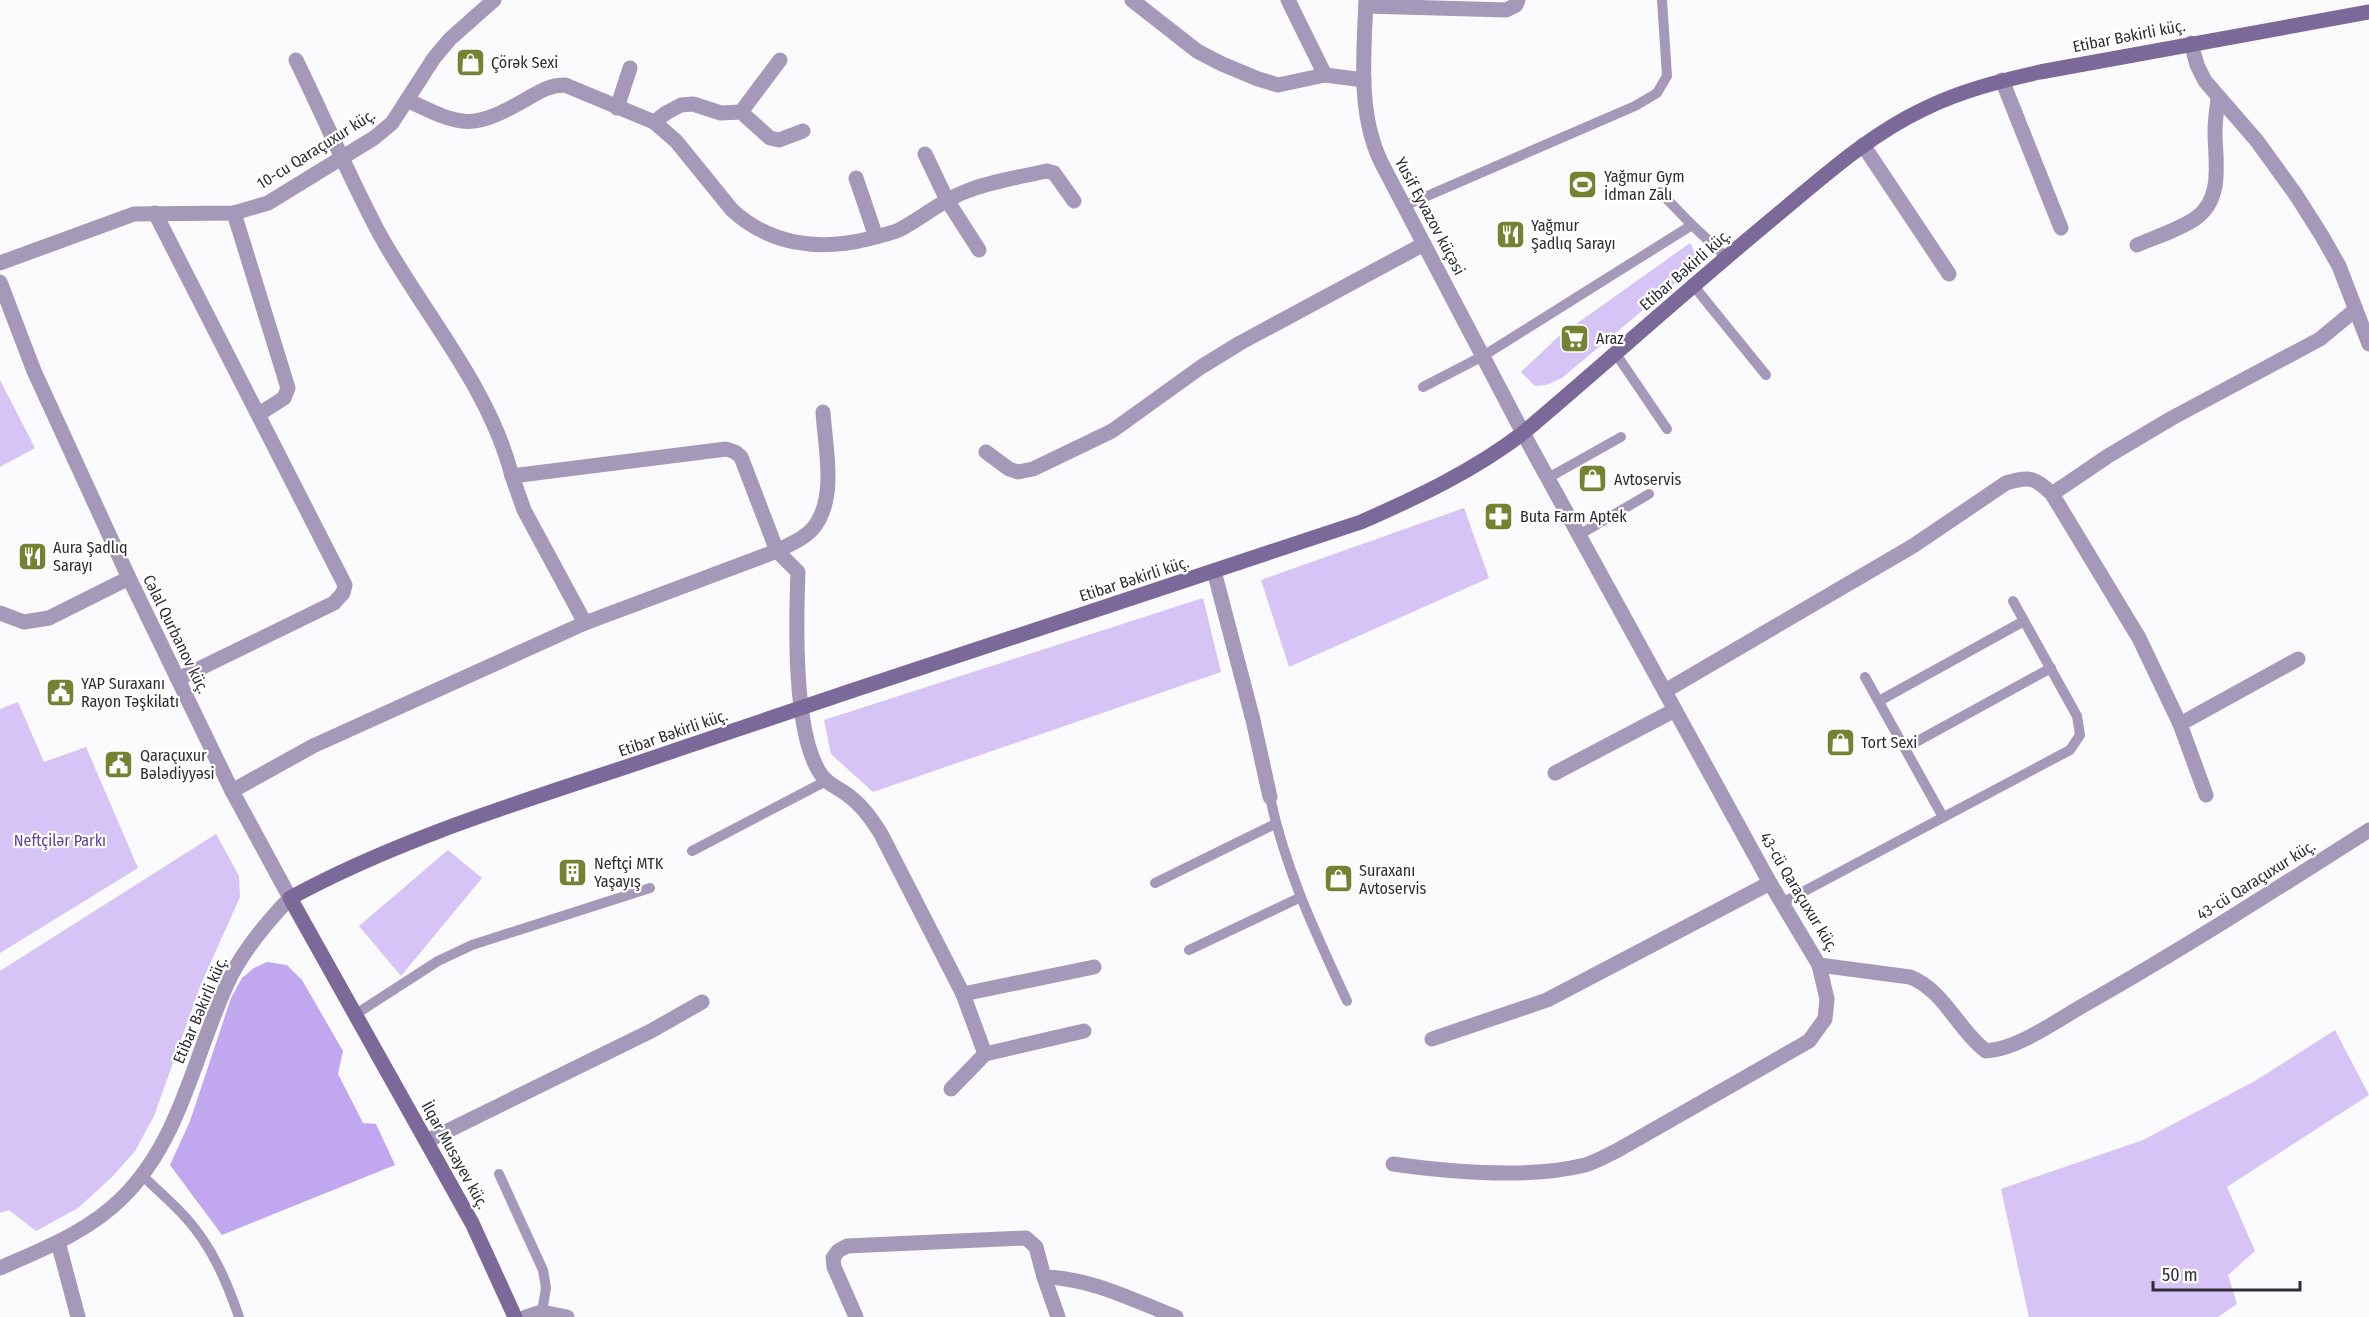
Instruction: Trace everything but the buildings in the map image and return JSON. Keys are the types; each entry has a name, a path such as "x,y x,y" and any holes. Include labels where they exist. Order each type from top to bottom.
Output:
{"main road":[{"name":"Etibar Bəkirli küç.","path":"290,898 330,876 405,843 801,708 1361,522 1417,497 1472,468 1523,433 1726,257 1863,145 1924,108 1957,94 2002,80 2191,43 2369,12"},
{"name":"İlqar Musayev küç.","path":"290,898 472,1223 515,1317"}],"street":[{"name":"10-cu Qaraçuxur küç.","path":"0,262 134,214 234,213 268,202 374,138 392,123 434,58 450,39 494,0"},
{"path":"1132,0 1197,51 1258,79 1278,85 1325,75 1364,80"},
{"path":"1288,0 1325,75"},
{"path":"1366,3 1470,4 1506,10 1516,5 1518,0"},
{"name":"Yusif Eyvazov küçəsi","path":"1366,3 1364,80 1372,141 1523,433"},
{"path":"2191,43 2197,65 2218,98 2257,141 2307,211 2339,266 2369,344"},
{"path":"296,60 380,234 486,408 506,451 524,510 585,623"},
{"path":"741,112 780,60"},
{"path":"617,108 630,68"},
{"path":"2002,80 2061,228"},
{"path":"407,100 449,120 470,123 508,110 553,85 565,85 654,122 676,141 742,220 772,237 798,243 849,244 897,231 947,200 967,191 1047,171 1054,173 1074,201"},
{"path":"2136,245 2196,218 2213,197 2217,171 2215,130 2218,98"},
{"path":"654,122 681,105 693,104 721,113 741,112 770,138 779,140 803,131"},
{"path":"1863,145 1949,273"},
{"path":"925,154 947,200 979,250"},
{"path":"856,178 876,237"},
{"path":"155,213 345,585 343,593 334,603 178,679"},
{"path":"234,213 288,388 284,398 259,414"},
{"path":"986,452 1009,469 1018,472 1033,469 1112,431 1201,366 1424,244"},
{"name":"Cəlal Qurbanov küç.","path":"0,282 34,371 129,578 232,791 290,898"},
{"path":"2052,494 2108,456 2172,418 2320,339 2355,310"},
{"path":"232,791 313,746 585,623 777,551 806,535 821,515 828,481 823,412"},
{"name":"43-cü Qaraçuxur küç.","path":"1523,433 1770,884 1819,965 1910,977 1924,983 1973,1041 1986,1051 1997,1050 2030,1036 2116,987 2239,913 2369,830"},
{"path":"512,476 726,449 741,457 777,551 798,572 796,625 801,708 813,760 826,781 867,811 881,834 963,994 985,1054"},
{"path":"1665,691 1913,546 2006,483 2022,478 2039,480 2052,494 2139,638 2180,724 2206,795"},
{"path":"1214,571 1270,797"},
{"path":"0,613 24,622 49,618 129,578"},
{"path":"2180,724 2298,659"},
{"path":"1555,773 1676,710"},
{"path":"1432,1039 1547,1000 1770,884"},
{"name":"Etibar Bəkirli küç.","path":"0,1268 58,1242 89,1225 143,1176 170,1132 228,981 246,950 267,922 290,898"},
{"path":"1393,1164 1443,1171 1550,1172 1587,1165 1618,1150 1809,1041 1825,1019 1827,999 1819,965"},
{"path":"963,994 1094,968"},
{"path":"427,1141 651,1031 702,1002"},
{"path":"951,1089 985,1054 1084,1031"},
{"path":"856,1317 834,1267 833,1258 838,1251 847,1246 1026,1238 1036,1247 1058,1317"},
{"path":"58,1242 78,1317"},
{"path":"1044,1277 1065,1278 1108,1289 1176,1317"},
{"path":"526,1317 542,1312 567,1317"}],"lane":[{"path":"1404,206 1635,106 1657,93 1666,76 1662,0"},
{"path":"1660,192 1726,257"},
{"path":"1423,387 1484,356 1692,225"},
{"path":"1693,285 1766,375"},
{"path":"1616,354 1667,429"},
{"path":"1548,478 1621,437"},
{"path":"1579,535 1649,494"},
{"path":"1782,903 2070,750 2080,735 2077,716 2013,601"},
{"path":"1879,701 2024,621"},
{"path":"1905,748 2051,668"},
{"path":"1865,677 1943,817"},
{"path":"692,851 826,781"},
{"path":"1270,797 1275,824 1299,898 1347,1001"},
{"path":"1155,883 1275,824"},
{"path":"356,1014 438,961 472,945 650,888"},
{"path":"1189,950 1299,898"},
{"path":"500,1174 543,1270 546,1288 542,1312"},
{"path":"143,1176 187,1219 209,1249 226,1281 239,1317"}],"green space":[{"path":"1690,243 1695,255 1693,268 1562,378 1546,385 1535,386 1521,372 1558,337"},
{"path":"0,380 35,448 0,467"},
{"path":"1464,508 1489,578 1289,667 1261,580"},
{"path":"1203,598 1221,672 873,792 831,754 824,720"},
{"name":"Neftçilər Parkı","path":"18,702 44,762 86,747 138,868 0,953 0,709"},
{"path":"216,834 239,876 240,897 201,984 154,1116 135,1151 111,1178 78,1208 36,1231 9,1210 0,1213 0,971"},
{"path":"448,850 482,878 401,976 359,926"},
{"path":"2335,1030 2369,1095 2227,1187 2255,1251 2228,1275 2237,1304 2218,1317 2029,1317 2001,1189 2143,1140 2255,1081"}],"shaded area":[{"path":"267,962 287,965 302,980 343,1051 338,1074 363,1123 376,1124 395,1165 222,1235 170,1165 190,1121 231,998 242,978 254,968"}],"place":[{"name":"Çörək Sexi","path":"470,62"},
{"name":"Yağmur Gym İdman Zalı","path":"1583,185"},
{"name":"Yağmur Şadlıq Sarayı","path":"1510,234"},
{"name":"Araz","path":"1575,338"},
{"name":"Avtoservis","path":"1593,479"},
{"name":"Buta Farm Aptek","path":"1499,516"},
{"name":"Aura Şadlıq Sarayı","path":"32,556"},
{"name":"YAP Suraxanı Rayon Təşkilatı","path":"60,692"},
{"name":"Tort Sexi","path":"1840,742"},
{"name":"Qaraçuxur Bələdiyyəsi","path":"119,764"},
{"name":"Neftçi MTK Yaşayış","path":"573,872"},
{"name":"Suraxanı Avtoservis","path":"1338,879"}]}
